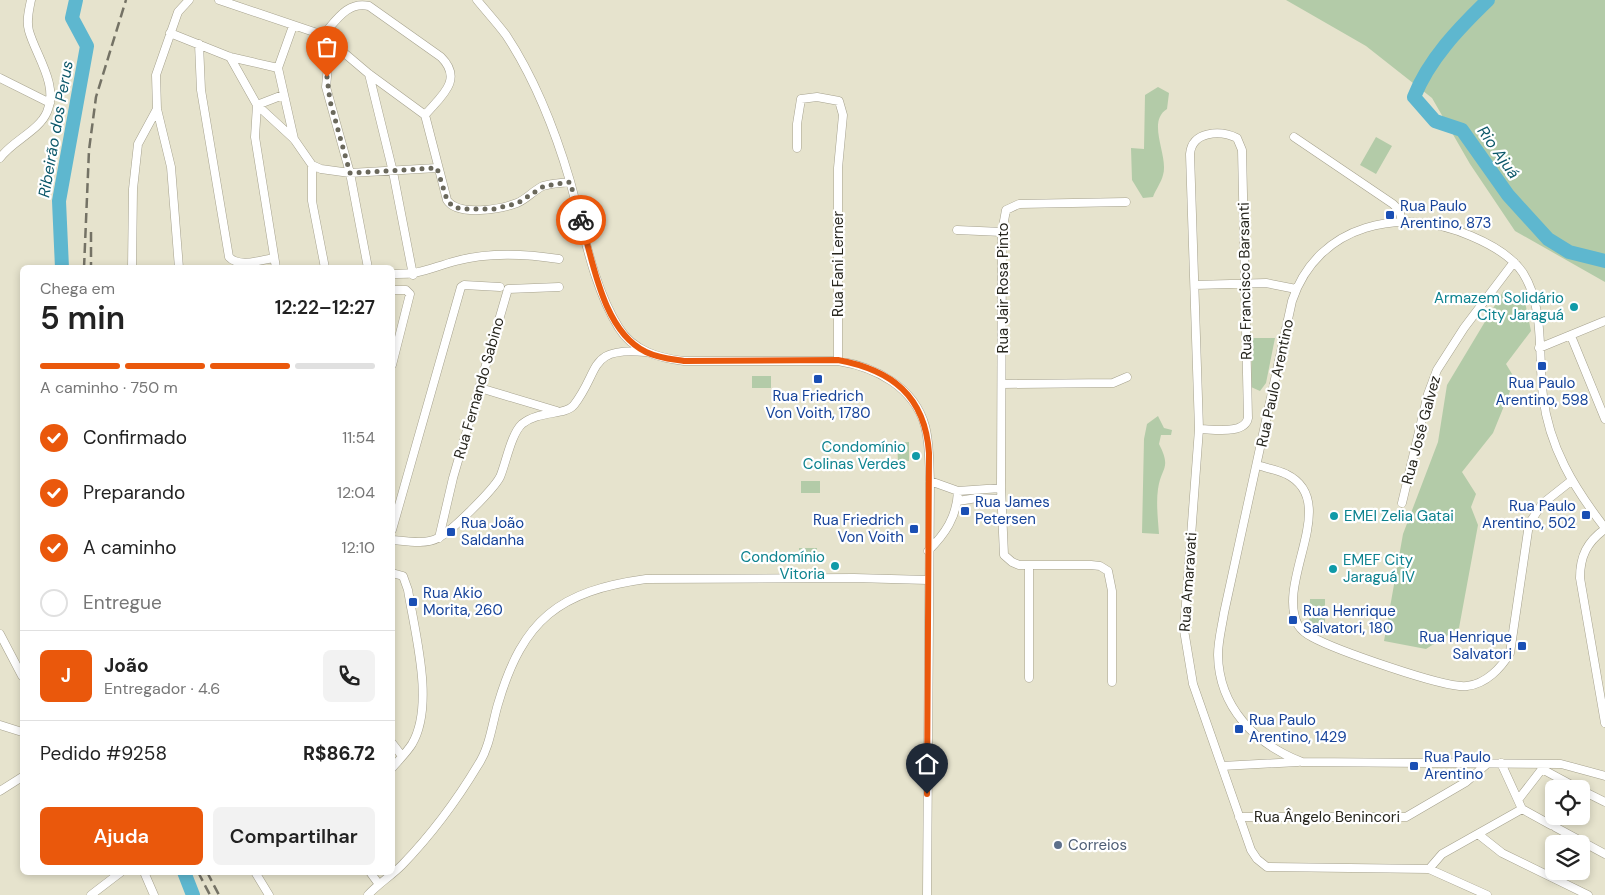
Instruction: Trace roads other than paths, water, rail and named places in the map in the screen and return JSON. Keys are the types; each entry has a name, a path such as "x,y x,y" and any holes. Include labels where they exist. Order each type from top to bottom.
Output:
{"street":[{"path":"0,158 42,119 50,103 50,87 28,30 28,12 31,0"},
{"path":"179,265 171,167 157,109 157,68 178,12 189,0"},
{"path":"218,0 323,36 369,74 425,115 437,168 447,200 453,207 463,209 494,209 518,203 544,186 570,182"},
{"path":"476,0 505,34 537,90 570,182 603,298 619,329 631,342 645,352 661,358 684,361 838,360 860,366 907,391 925,426 930,481 927,895"},
{"path":"323,36 346,10 354,5 362,4 369,6 441,58 449,66 452,74 450,85 425,115"},
{"path":"293,26 278,68 294,138"},
{"path":"170,33 230,57 278,68"},
{"path":"199,44 202,90 229,257 233,261 243,262 274,258"},
{"path":"335,46 328,66 326,87 350,173 367,265"},
{"path":"230,57 257,106 294,138 312,165 322,170 350,173 437,168"},
{"path":"369,74 393,172 413,275"},
{"path":"0,78 50,103"},
{"path":"257,106 283,95"},
{"name":"Rua Fani Lerner","path":"797,148 800,99 817,97 839,101 843,115 838,168 838,360"},
{"path":"257,106 255,137 275,265"},
{"path":"132,265 133,189 138,144 157,109"},
{"name":"Rua Francisco Barsanti","path":"1193,144 1203,135 1212,134 1229,135 1240,141 1245,283 1247,423 1238,429 1199,429"},
{"path":"1294,137 1393,204 1399,210 1402,221"},
{"name":"Rua Amaravati","path":"1193,144 1190,162 1199,429 1184,630 1192,684 1239,817 1256,859 1267,867 1430,869 1487,895"},
{"path":"312,165 312,201 324,265"},
{"name":"Rua Jair Rosa Pinto","path":"1030,565 1012,562 1004,555 1001,499 1003,384 1002,232 1006,210 1019,204 1126,202"},
{"name":"Rua Paulo Arentino","path":"1604,775 1574,766 1501,763 1302,762 1272,748 1243,723 1224,691 1220,672 1219,642 1224,613 1286,328 1296,289 1314,259 1332,244 1366,229 1402,221 1432,224 1463,232 1492,245 1514,262 1522,272 1532,294 1546,418 1571,481 1605,528"},
{"path":"958,230 1002,232"},
{"path":"395,274 413,275 456,261 479,257 514,255 559,259"},
{"name":"Rua José Galvez","path":"1402,504 1428,394 1437,370 1464,328 1514,262"},
{"path":"1195,285 1274,284 1296,289"},
{"path":"395,519 461,287 466,285 500,287"},
{"name":"Rua Fernando Sabino","path":"439,538 450,488 508,288 559,287"},
{"path":"395,290 406,290 410,294 395,353"},
{"path":"1538,348 1605,321"},
{"path":"1570,336 1605,420"},
{"path":"395,540 426,541 439,538 493,489 520,426 540,414 561,412 574,405 596,364 606,356 618,351 645,352"},
{"path":"1003,384 1114,383 1127,377"},
{"path":"480,388 561,412"},
{"path":"1257,465 1293,478 1306,492 1308,499 1308,523 1292,602 1294,616 1302,631 1313,638 1441,684 1460,687 1482,681 1498,669 1510,653 1529,524 1542,504 1571,481"},
{"path":"930,481 958,491 1001,488"},
{"path":"928,551 946,532 951,522 958,500 958,491"},
{"path":"958,500 977,498 1001,499"},
{"path":"1605,528 1588,545 1580,564 1580,578 1605,723"},
{"path":"1029,678 1030,565 1090,565 1105,568 1110,576 1112,682"},
{"path":"395,574 403,576 408,590 422,684 423,710 419,728 412,745 395,764"},
{"path":"395,870 440,821 464,788 483,756 507,679 523,643 534,625 571,599 619,583 646,579 854,578 928,580"},
{"path":"0,634 20,672"},
{"path":"0,725 20,731"},
{"path":"395,747 402,756"},
{"path":"1222,766 1302,762"},
{"name":"Rua Ângelo Benincori","path":"1239,817 1406,817 1466,782 1488,763"},
{"path":"1501,763 1522,809 1605,854"},
{"path":"1604,775 1605,765"},
{"path":"1518,800 1543,766 1566,780"},
{"path":"0,791 20,778"},
{"path":"1590,794 1605,802"},
{"path":"1430,869 1442,854 1522,809"},
{"path":"1478,834 1502,853 1588,895"},
{"path":"91,895 117,875"},
{"path":"145,875 154,895"},
{"path":"257,875 269,895"},
{"path":"372,875 378,883"},
{"path":"368,895 378,883 388,875"}],"waterway":[{"name":"Ribeirão dos Perus","path":"62,265 59,201 87,46 72,18 76,0"},
{"name":"Rio Ajuá","path":"1488,0 1436,57 1414,97 1435,121 1462,130 1508,195 1548,239 1569,252 1605,261"},
{"name":"Ribeirão dos Perus","path":"185,875 193,895"}],"railway":[{"path":"84,265 89,150 96,97 126,0"},
{"path":"91,232 91,265"},
{"path":"200,875 210,895"},
{"path":"209,875 219,895"}],"place":[{"name":"Rua Paulo Arentino, 873","path":"1390,215"},
{"name":"Armazem Solidário City Jaraguá","path":"1574,307"},
{"name":"Rua Paulo Arentino, 598","path":"1542,366"},
{"name":"Rua Friedrich Von Voith, 1780","path":"818,379"},
{"name":"Condomínio Colinas Verdes","path":"916,456"},
{"name":"Rua James Petersen","path":"965,511"},
{"name":"Rua Paulo Arentino, 502","path":"1586,515"},
{"name":"EMEI Zelia Gatai","path":"1334,516"},
{"name":"Rua Friedrich Von Voith","path":"914,529"},
{"name":"Rua João Saldanha","path":"451,532"},
{"name":"Condomínio Vitoria","path":"835,566"},
{"name":"EMEF City Jaraguá IV","path":"1333,569"},
{"name":"Rua Akio Morita, 260","path":"413,602"},
{"name":"Rua Henrique Salvatori, 180","path":"1293,620"},
{"name":"Rua Henrique Salvatori","path":"1522,646"},
{"name":"Rua Paulo Arentino, 1429","path":"1239,729"},
{"name":"Rua Paulo Arentino","path":"1414,766"},
{"name":"Correios","path":"1058,845"}]}
